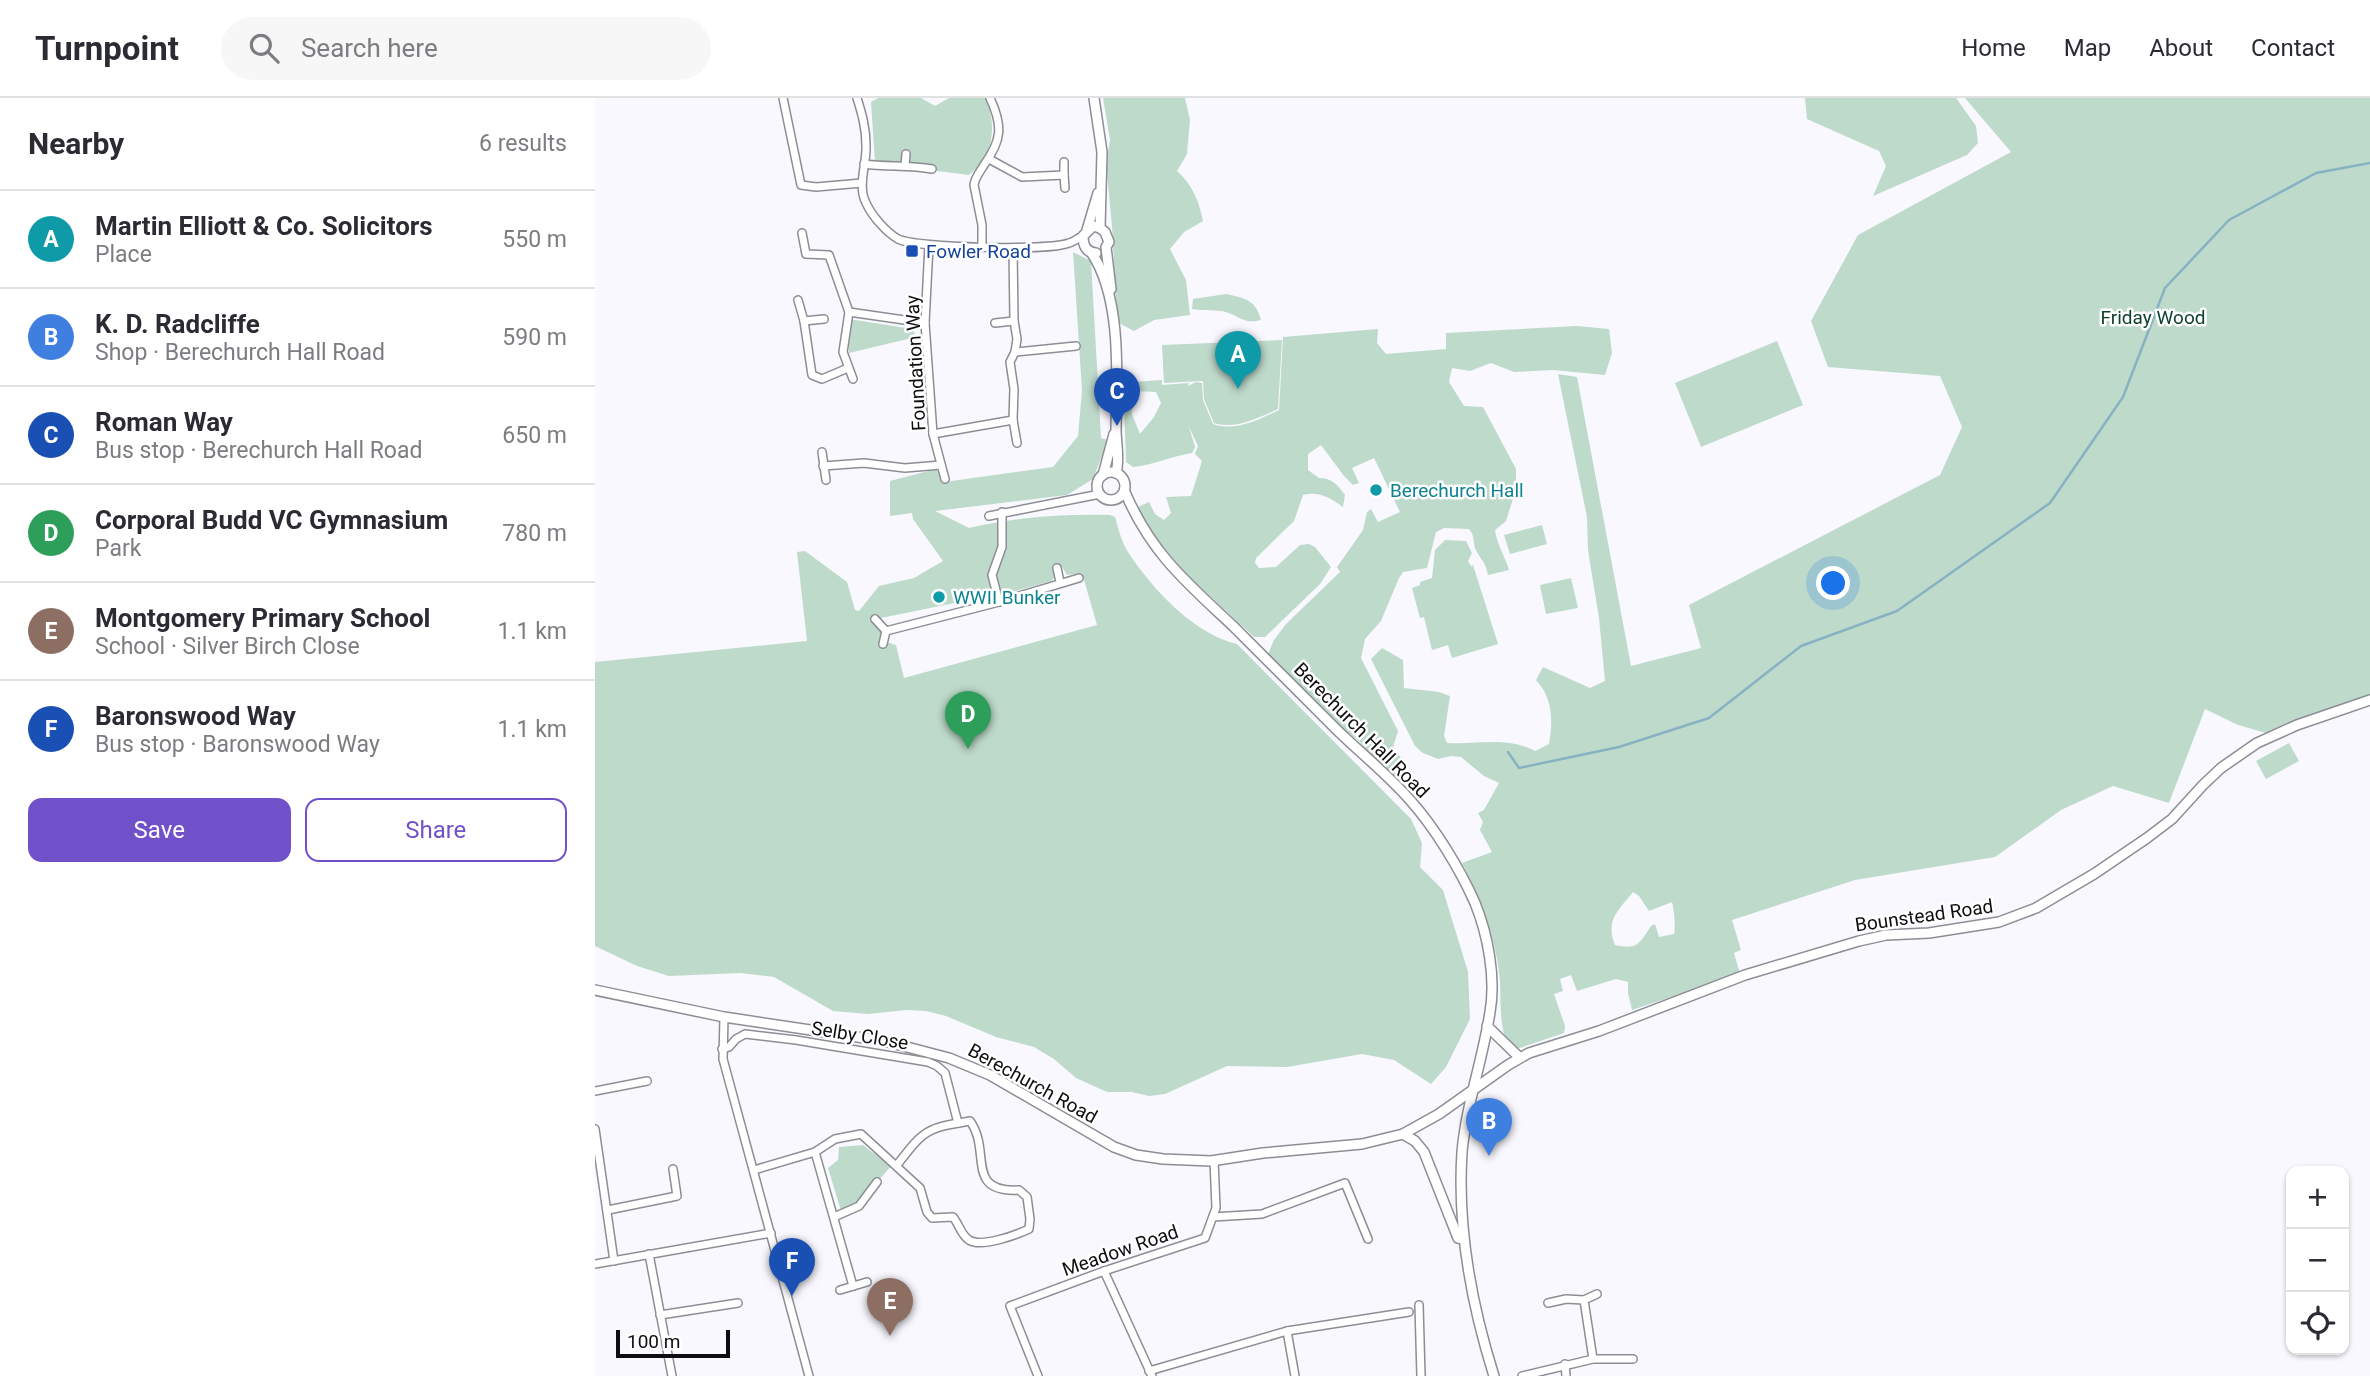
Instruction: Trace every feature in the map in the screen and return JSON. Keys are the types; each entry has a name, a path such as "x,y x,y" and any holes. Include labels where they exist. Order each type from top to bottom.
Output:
{"street":[{"path":"783,98 801,185 816,187 862,183"},
{"path":"857,98 864,121 866,148 862,183 865,203 883,227 899,240 929,245 1013,248 1070,243 1093,226 1100,228 1109,242 1102,252 1089,251 1070,243"},
{"path":"982,247 982,225 974,185 1001,131 997,112 990,98"},
{"path":"1094,98 1102,152 1100,228"},
{"path":"905,153 905,166"},
{"path":"989,159 1021,177 1064,175"},
{"path":"1064,162 1065,188"},
{"path":"865,164 932,169"},
{"path":"1100,189 1083,243 1102,270 1110,297"},
{"path":"802,233 806,254"},
{"name":"Foundation Way","path":"929,245 925,323 933,434 945,479"},
{"path":"1106,247 1111,274 1110,297 1118,389 1116,473"},
{"path":"1013,248 1014,321 1017,339 1010,362 1017,443"},
{"path":"796,256 829,255 849,312 843,352 853,379"},
{"path":"799,300 812,375 822,379 848,368"},
{"path":"849,312 925,323"},
{"path":"804,321 824,319"},
{"path":"995,323 1014,321"},
{"path":"1015,352 1076,346"},
{"path":"933,434 1013,420"},
{"path":"1103,475 1107,472 1116,473 1123,480 1125,492 1115,499 1104,498 1097,486 1117,429"},
{"path":"822,452 825,480"},
{"path":"824,466 864,463 905,468 941,466"},
{"name":"Berechurch Hall Road","path":"1125,492 1137,520 1159,553 1406,796 1426,820 1476,906 1484,932 1490,970 1491,1010 1464,1137 1461,1177 1463,1240 1472,1295 1494,1376"},
{"path":"989,516 1100,494"},
{"name":"Berechurch Hall Road","path":"1115,499 1137,520"},
{"path":"999,602 992,575 1002,547 1002,512"},
{"path":"1057,568 1060,582"},
{"path":"886,631 1079,578"},
{"path":"875,619 886,631"},
{"path":"883,644 886,631"},
{"name":"Bounstead Road","path":"1472,1090 1519,1057 1599,1031 1745,975 1886,935 1929,933 1999,922 2036,908 2094,874 2147,838 2172,819 2221,768 2257,743 2297,725 2370,700"},
{"name":"Berechurch Road","path":"595,990 724,1017 884,1041 949,1058 990,1076 1114,1147 1152,1158 1215,1160 1362,1144 1403,1134 1449,1108 1472,1090"},
{"path":"724,1017 722,1049 809,1376"},
{"path":"1487,1026 1519,1057"},
{"name":"Selby Close","path":"722,1049 729,1047 745,1034 928,1062 945,1073 958,1123"},
{"path":"595,1091 647,1081"},
{"path":"1449,1108 1468,1115"},
{"path":"754,1170 815,1152 835,1139 861,1134 920,1188 927,1212 932,1218 953,1217 970,1241 984,1243 1029,1228 1027,1197 1019,1190 992,1188 986,1181 980,1162 976,1129 970,1121 935,1127 921,1135 897,1165"},
{"path":"595,1129 614,1261"},
{"path":"1403,1134 1415,1141 1424,1152 1451,1223 1458,1238 1463,1240"},
{"path":"815,1152 853,1286"},
{"path":"1215,1160 1216,1208 1213,1217 1262,1214 1345,1183 1368,1240"},
{"path":"608,1210 677,1196 673,1169"},
{"path":"834,1217 859,1206 877,1182"},
{"name":"Meadow Road","path":"1038,1376 1010,1306 1205,1238 1213,1217"},
{"path":"595,1264 771,1233"},
{"path":"649,1254 672,1376"},
{"path":"1104,1271 1150,1374 1287,1331 1409,1312"},
{"path":"839,1290 867,1282"},
{"path":"1548,1303 1566,1299 1584,1300 1597,1294"},
{"path":"1584,1300 1593,1359"},
{"path":"660,1315 738,1303"},
{"path":"1419,1305 1422,1376"},
{"path":"1287,1331 1295,1376"},
{"path":"1522,1376 1593,1359 1633,1359"},
{"path":"1565,1364 1566,1376"}],"green space":[{"path":"878,98 921,98 935,106 949,98 986,98 992,130 984,159 969,175 875,163 871,102"},
{"path":"1103,98 1185,98 1190,120 1187,154 1177,171 1194,193 1203,221 1184,232 1170,249 1186,280 1190,315 1154,320 1134,331 1117,322 1106,164 1110,140"},
{"path":"1805,98 1956,98 1976,126 1978,143 1967,155 1873,196 1886,166 1879,151 1807,119"},
{"name":"Friday Wood","path":"1965,98 2370,98 2370,700 2273,735 2238,725 2205,709 2169,803 2113,786 2061,810 1995,857 1855,880 1732,920 1741,950 1734,953 1740,974 1632,1010 1628,982 1616,979 1577,991 1571,975 1560,979 1563,991 1554,994 1565,1026 1564,1033 1517,1049 1511,1047 1502,1025 1500,981 1491,935 1462,863 1492,852 1480,830 1483,822 1478,813 1484,810 1499,783 1484,776 1461,757 1438,759 1423,753 1415,746 1371,659 1382,648 1403,660 1404,688 1450,696 1444,736 1447,743 1503,742 1535,751 1549,744 1550,735 1549,702 1536,680 1543,667 1590,688 1605,681 1599,618 1588,550 1587,517 1558,374 1577,377 1631,666 1701,648 1689,605 1940,475 1962,427 1940,376 1828,367 1811,321 1858,235 2011,152","holes":["1633,892 1649,911 1672,902 1674,934 1659,937 1655,924 1637,944 1629,947 1615,945 1612,922"]},
{"path":"1073,252 1091,261 1101,438 1108,440 1093,479 1067,495 935,511 969,528 1039,517 1115,517 1128,552 1162,595 1205,631 1237,644 1411,819 1422,843 1420,867 1443,890 1468,972 1470,1019 1446,1067 1431,1084 1394,1060 1362,1054 1287,1067 1227,1066 1165,1094 1149,1096 1132,1092 1107,1092 1076,1078 1054,1059 1034,1047 996,1037 946,1016 906,1010 868,1014 833,1011 774,977 740,973 669,976 637,966 595,946 595,662 807,641 797,552 805,551 847,582 855,610 859,611 879,586 914,578 943,561 913,519 912,513 890,516 890,481 936,469 944,482 1053,467 1078,436 1082,390","holes":["1062,567 1067,575 1082,573 1097,625 904,678 896,645 883,641 882,625 876,619 1004,591 1008,593 1051,581 1057,575 1056,569"]},
{"path":"1226,294 1249,301 1256,308 1261,320 1249,321 1227,312 1192,309 1193,299"},
{"path":"849,319 913,329 916,337 849,353"},
{"path":"1577,326 1609,329 1612,353 1605,375 1553,370 1514,372 1491,363 1470,371 1452,368 1449,382 1464,406 1483,407 1516,469 1516,489 1506,521 1495,530 1509,570 1488,575 1469,529 1444,528 1436,532 1427,568 1403,572 1399,578 1381,621 1365,639 1361,658 1398,731 1393,747 1404,762 1403,780 1390,775 1359,741 1332,720 1268,654 1286,624 1340,572 1337,567 1363,530 1367,512 1371,509 1378,522 1400,512 1374,458 1352,468 1359,483 1353,485 1321,445 1308,454 1308,470 1337,485 1345,495 1343,507 1324,496 1303,495 1294,521 1256,558 1255,563 1259,568 1276,567 1300,545 1309,544 1315,547 1331,567 1320,584 1265,637 1254,637 1174,563 1152,536 1138,507 1149,502 1155,514 1164,520 1171,513 1166,497 1191,496 1202,461 1195,454 1198,446 1189,427 1195,447 1192,453 1133,467 1126,462 1124,402 1133,399 1132,414 1140,434 1161,403 1156,392 1131,391 1121,383 1162,380 1162,385 1189,383 1188,386 1196,382 1202,383 1203,400 1213,424 1238,426 1279,410 1283,337 1378,329 1377,343 1386,354 1446,349 1446,333"},
{"path":"1282,340 1278,409 1254,419 1230,425 1214,423 1204,399 1203,381 1164,383 1162,345"},
{"path":"1777,341 1803,405 1701,447 1675,383"},
{"path":"1542,525 1547,544 1510,554 1504,535"},
{"path":"1445,540 1466,541 1472,553 1468,561 1473,565 1498,644 1452,658 1448,645 1432,650 1424,617 1420,618 1412,588 1432,578 1435,550"},
{"path":"1571,578 1578,608 1546,614 1540,585"},
{"path":"2289,743 2299,761 2266,779 2256,761"},
{"path":"863,1145 891,1166 857,1206 841,1211 828,1168 838,1160 839,1147"}],"waterway":[{"path":"1508,752 1519,768 1619,747 1709,718 1801,646 1897,611 2050,503 2123,397 2165,288 2229,220 2316,173 2370,163"}],"place":[{"name":"Fowler Road","path":"912,251"},
{"name":"Martin Elliott & Co. Solicitors","path":"1238,389"},
{"name":"Roman Way","path":"1117,426"},
{"name":"Berechurch Hall","path":"1376,490"},
{"name":"WWII Bunker","path":"939,597"},
{"name":"Corporal Budd VC Gymnasium","path":"968,749"},
{"name":"K. D. Radcliffe","path":"1489,1156"},
{"name":"Baronswood Way","path":"792,1296"},
{"name":"Montgomery Primary School","path":"890,1336"}]}
